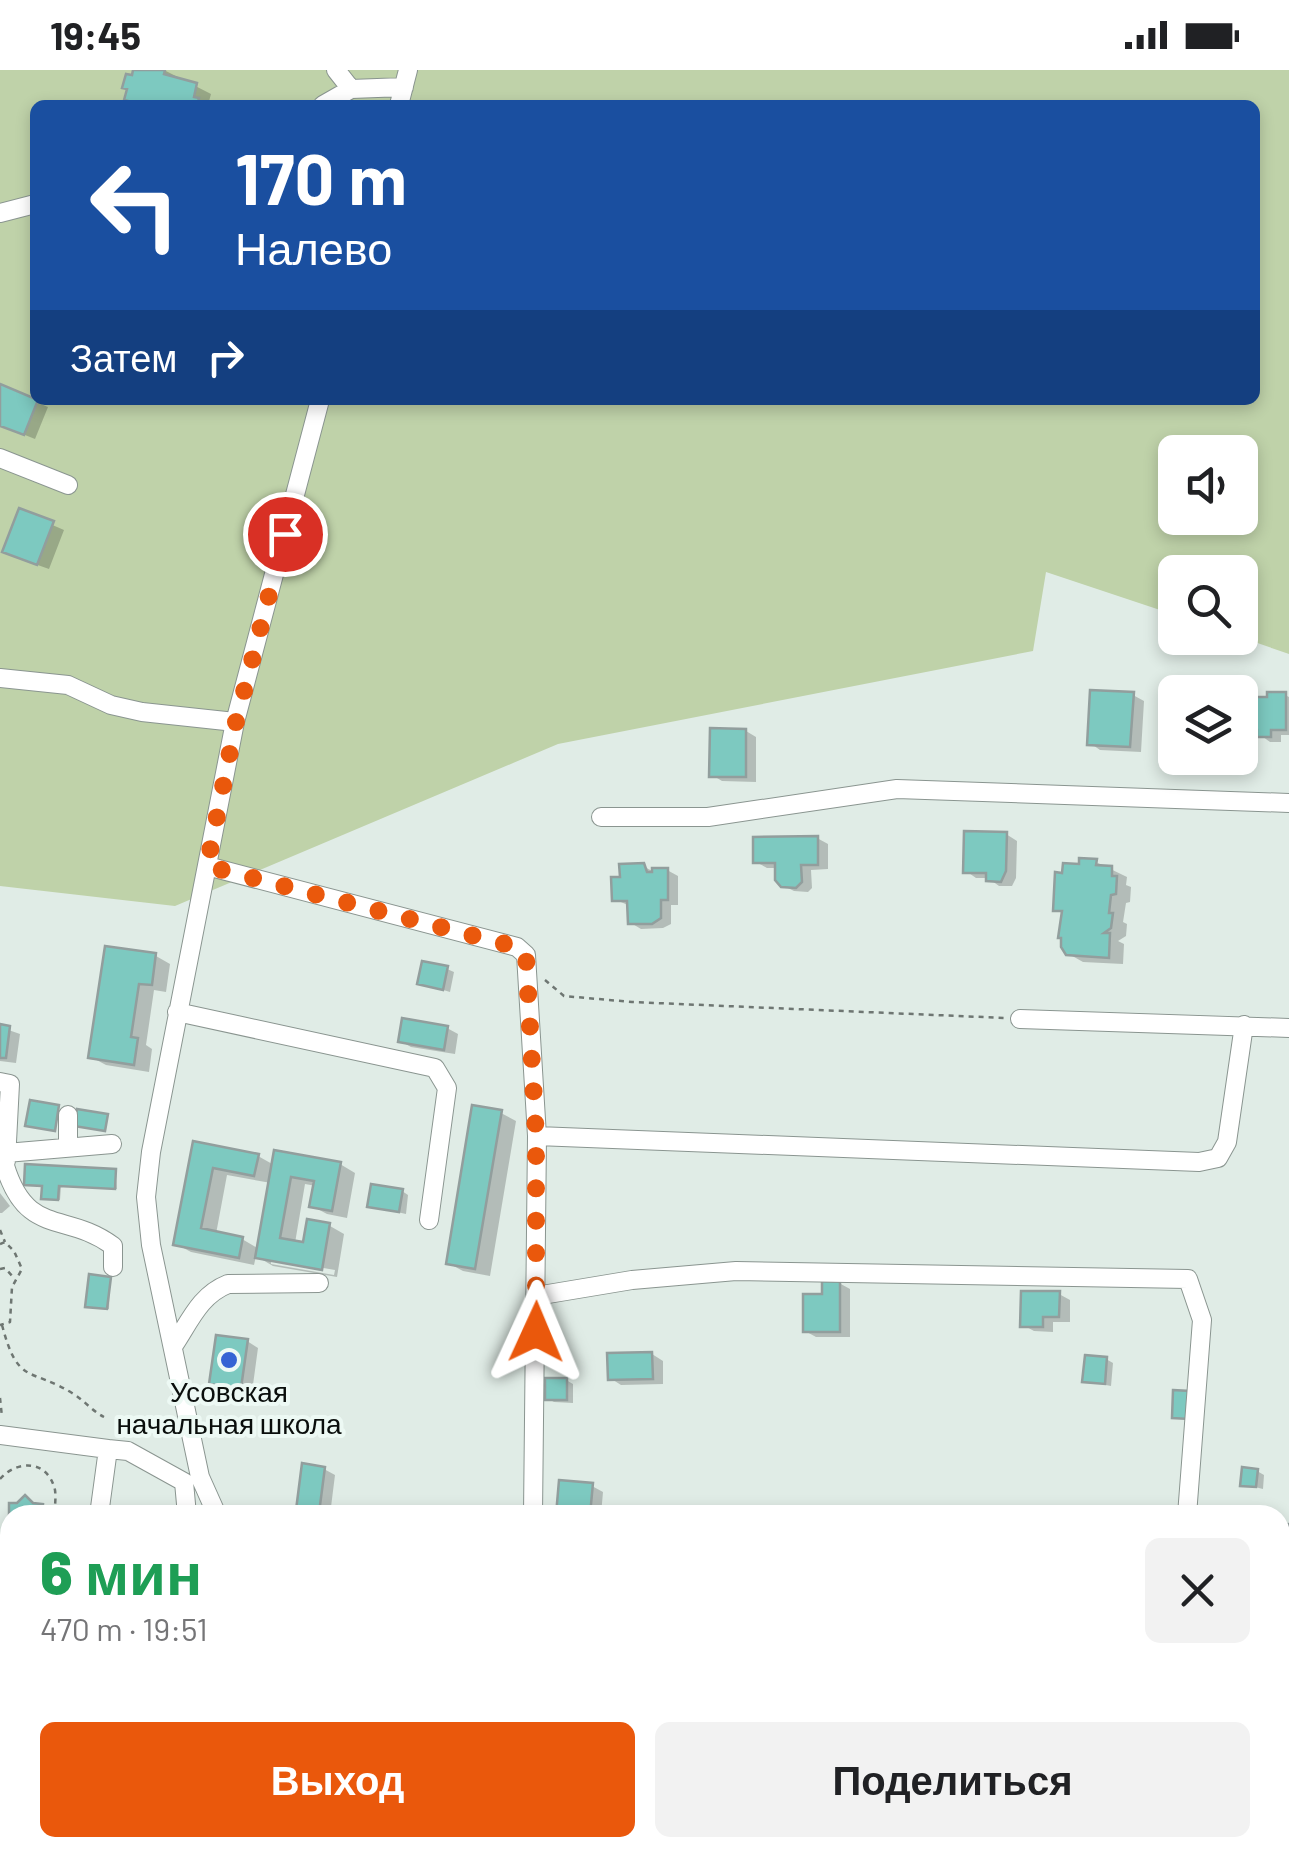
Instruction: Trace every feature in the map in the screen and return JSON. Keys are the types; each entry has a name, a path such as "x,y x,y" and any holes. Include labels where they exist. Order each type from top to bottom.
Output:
{"street":[{"path":"336,70 351,89"},
{"path":"331,100 351,89 403,87"},
{"path":"0,214 30,205"},
{"path":"213,1505 200,1477 151,1244 146,1198 177,1012 236,722 319,405"},
{"path":"0,458 68,485"},
{"path":"0,678 68,686 112,705 142,712 236,722"},
{"path":"601,817 708,817 897,790 1289,804"},
{"path":"207,866 517,947 526,955 536,1136 533,1505"},
{"path":"177,1012 435,1068 447,1088 429,1220"},
{"path":"1020,1019 1289,1028"},
{"path":"536,1136 1200,1162 1218,1158 1227,1142 1244,1025"},
{"path":"0,1082 10,1084 4,1162 14,1194 39,1217 100,1236 114,1246 114,1267"},
{"path":"68,1115 68,1147"},
{"path":"4,1162 68,1147 112,1144"},
{"path":"536,1296 632,1280 736,1271 1188,1279 1202,1320 1188,1505"},
{"path":"174,1346 204,1297 218,1288 228,1284 319,1282"},
{"path":"0,1436 128,1452 184,1482 186,1505"},
{"path":"101,1505 108,1449"}],"path":[{"path":"528,966 564,996 1020,1019"},
{"path":"0,1230 2,1243 20,1260 22,1269 12,1287 10,1322 1,1325 10,1350 25,1372 75,1394 104,1418"},
{"path":"0,1270 6,1268 16,1280"},
{"path":"0,1313 10,1314"},
{"path":"0,1479 20,1465 34,1464 48,1474 56,1492 55,1505"}],"green space":[{"path":"0,70 1289,70 1289,654 1258,643 1258,555 1158,555 1158,609 1046,572 1033,651 558,744 175,906 0,886"}],"building":[{"path":"133,70 165,70 164,74 197,83 194,97 198,100 124,100 126,74 132,75"},
{"path":"0,384 30,397 30,405 36,405 24,435 0,426"},
{"path":"19,508 54,521 37,565 2,552"},
{"path":"1090,690 1134,692 1130,747 1087,745"},
{"path":"1267,692 1286,692 1286,730 1271,730 1271,737 1258,737 1258,697 1267,697"},
{"path":"710,728 746,729 746,777 709,777"},
{"path":"964,831 1007,832 1006,871 1001,882 986,881 986,873 963,873"},
{"path":"818,836 818,865 801,865 802,882 796,888 781,887 775,880 775,863 753,863 753,837"},
{"path":"1079,858 1097,859 1096,865 1112,866 1112,876 1117,876 1116,894 1111,895 1111,928 1104,933 1110,933 1109,958 1066,955 1058,938 1062,911 1053,911 1055,872 1062,873 1063,863 1079,864"},
{"path":"644,863 647,872 668,868 668,900 661,900 661,918 652,924 628,924 627,901 612,901 611,877 620,877 619,864"},
{"path":"105,946 156,953 152,985 139,984 131,1037 138,1038 134,1065 88,1058"},
{"path":"422,961 448,966 443,990 417,984"},
{"path":"402,1018 448,1026 444,1050 398,1042"},
{"path":"0,1024 10,1026 6,1058 0,1058"},
{"path":"30,1100 59,1105 55,1131 25,1126"},
{"path":"472,1105 502,1110 475,1269 446,1264"},
{"path":"77,1109 108,1114 105,1131 74,1126"},
{"path":"193,1141 259,1154 254,1176 213,1168 201,1228 243,1237 239,1258 173,1245"},
{"path":"274,1150 341,1162 332,1211 309,1207 314,1181 291,1177 280,1238 303,1242 307,1219 330,1223 322,1270 255,1258"},
{"path":"25,1164 116,1169 115,1189 59,1186 58,1200 41,1199 42,1186 24,1185"},
{"path":"371,1184 403,1189 399,1212 367,1207"},
{"path":"89,1274 111,1277 107,1309 85,1307"},
{"path":"822,1281 840,1281 840,1332 803,1332 803,1294 822,1294"},
{"path":"1021,1291 1060,1291 1059,1317 1043,1317 1043,1327 1020,1327"},
{"path":"216,1335 248,1339 241,1388 209,1384"},
{"path":"652,1352 653,1379 608,1380 607,1353"},
{"path":"1085,1355 1107,1357 1105,1384 1082,1382"},
{"path":"545,1378 567,1378 567,1400 545,1400"},
{"path":"1173,1390 1190,1391 1189,1419 1172,1418"},
{"path":"302,1463 325,1467 320,1505 297,1505"},
{"path":"1242,1467 1258,1469 1256,1487 1240,1486"},
{"path":"559,1480 593,1483 591,1505 557,1505"},
{"path":"25,1495 33,1503 43,1504 9,1505"}],"place":[{"name":"Усовская начальная школа","path":"229,1360"}],"route":[{"path":"285,534 236,722 207,866 517,947 526,955 536,1136 536,1332"}]}
